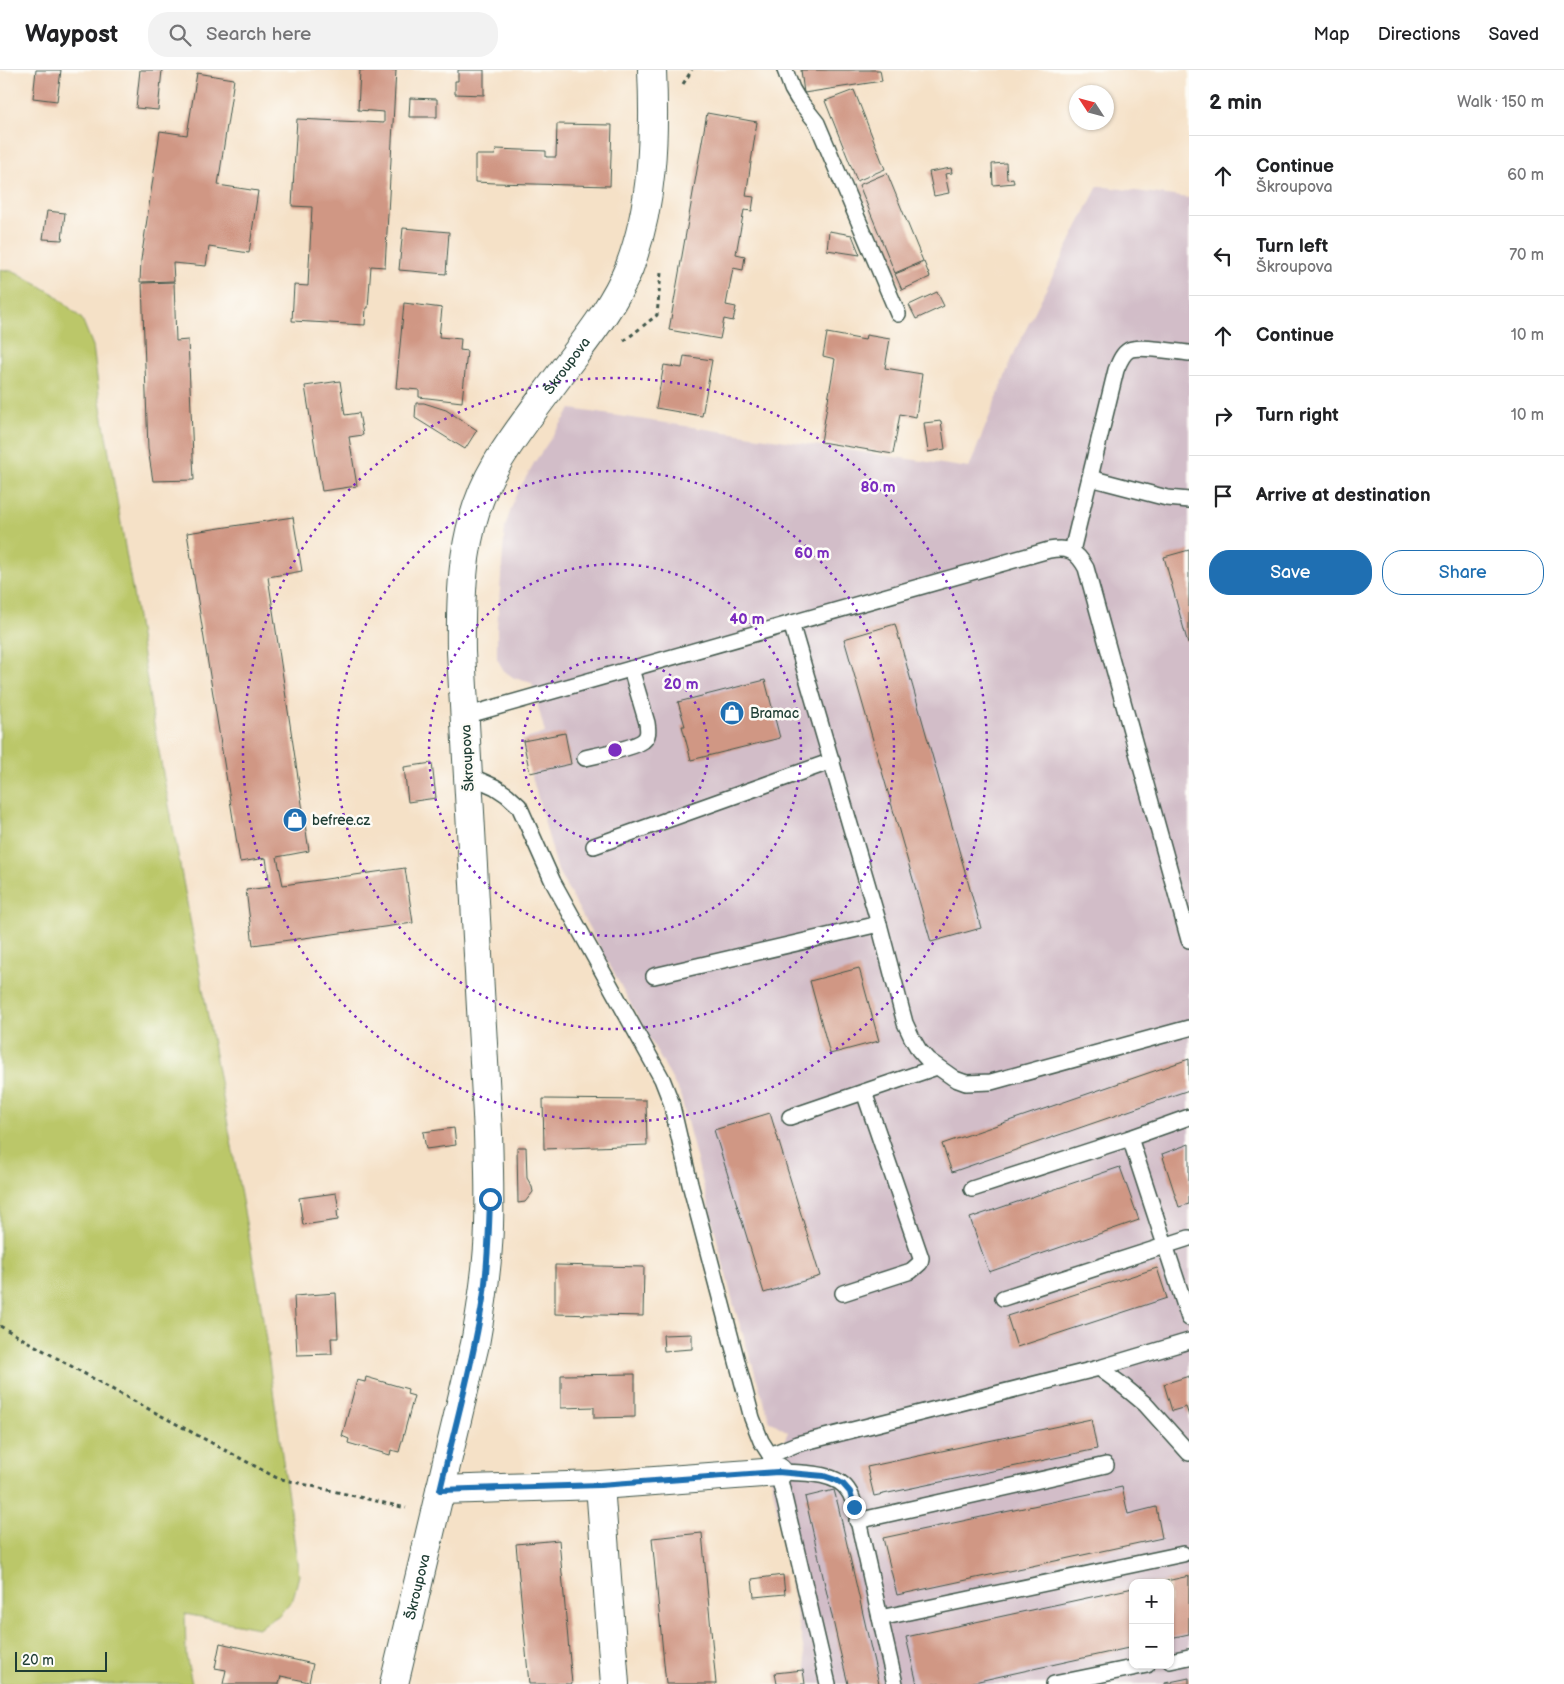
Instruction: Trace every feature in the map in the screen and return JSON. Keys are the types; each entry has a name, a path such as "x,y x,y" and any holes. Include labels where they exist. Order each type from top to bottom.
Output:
{"street":[{"name":"Škroupova","path":"394,1684 475,1344 483,1297 489,1227 488,1134 461,652 460,611 466,550 471,524 482,493 495,466 609,306 629,267 638,240 648,181 653,126 652,70"},
{"path":"440,1490 600,1485 774,1463"},
{"path":"600,1485 615,1684"}],"lane":[{"path":"785,70 798,99 817,123 898,314"},
{"path":"1072,551 1116,370 1122,356 1129,350 1140,348 1189,353"},
{"path":"1090,478 1167,498 1189,500"},
{"path":"465,716 1049,550 1061,548 1072,551 1080,557 1086,568 1189,940"},
{"path":"791,623 879,924 905,1022 919,1050 937,1067 956,1079 966,1083 991,1082 1189,1028"},
{"path":"585,758 637,744 646,737 648,731 647,723 631,669"},
{"path":"594,846 832,761"},
{"path":"468,775 495,787 519,806 553,882 662,1079 671,1102 690,1184 752,1418 761,1441 774,1463 828,1684"},
{"path":"654,976 879,924"},
{"path":"790,1117 937,1067"},
{"path":"843,1293 912,1271 920,1263 921,1258 864,1092"},
{"path":"972,1189 1189,1117"},
{"path":"1130,1138 1189,1318"},
{"path":"1003,1298 1189,1238"},
{"path":"774,1463 797,1444 1099,1368 1189,1340"},
{"path":"1099,1368 1145,1404 1189,1453"},
{"path":"774,1463 824,1476 843,1484 850,1492 895,1684"},
{"path":"857,1521 1106,1465"},
{"path":"880,1618 1183,1554"},
{"path":"1174,1659 1189,1657"},
{"path":"1054,1684 1129,1669"}],"path":[{"path":"0,1326 117,1392 277,1478 404,1507 434,1517"}],"shaded area":[{"path":"1098,186 1189,198 1189,1684 810,1684 770,1472 788,1432 770,1421 734,1306 680,1094 558,871 522,740 545,733 532,683 514,678 503,670 497,658 497,627 505,527 515,497 534,463 571,409 969,468 1016,349"}],"green space":[{"path":"0,269 16,272 54,294 82,319 93,346 100,401 153,719 260,1298 299,1575 293,1599 278,1616 258,1628 185,1614 186,1655 192,1684 0,1684"}],"building":[{"path":"36,70 61,70 57,101 33,98"},
{"path":"140,70 162,70 158,110 136,108"},
{"path":"360,70 396,70 385,267 371,266 365,325 292,321 294,285 308,286 312,207 292,206 297,119 384,123 384,112 358,110"},
{"path":"458,70 484,70 484,95 455,94 455,81 458,81"},
{"path":"801,70 880,70 882,81 804,93"},
{"path":"197,73 234,79 218,185 258,191 249,253 209,247 206,266 173,263 174,281 140,282 141,260 160,131 187,135"},
{"path":"854,90 885,169 857,181 825,101"},
{"path":"410,98 437,99 437,117 409,117"},
{"path":"707,113 757,122 746,196 754,197 752,211 744,210 736,254 745,256 743,270 733,268 726,305 736,307 733,321 724,319 720,339 669,330"},
{"path":"557,124 612,125 610,186 475,182 475,155 495,155 496,149 546,151 546,157 556,157"},
{"path":"1006,163 1007,179 1013,178 1014,183 993,185 992,164"},
{"path":"951,168 952,173 945,174 949,193 934,196 929,172"},
{"path":"887,173 923,261 895,273 859,185"},
{"path":"47,211 65,213 62,240 43,239"},
{"path":"403,228 449,232 446,274 399,270"},
{"path":"829,231 852,235 860,255 827,250"},
{"path":"924,262 930,277 902,290 895,274"},
{"path":"174,282 176,341 188,340 194,480 153,481 148,449 142,283"},
{"path":"937,292 944,306 916,319 909,305"},
{"path":"404,303 442,308 439,337 461,339 460,350 467,351 462,402 419,397 419,390 396,388"},
{"path":"827,333 865,340 866,335 890,339 885,368 922,374 916,417 900,414 893,454 821,442 835,359 823,356"},
{"path":"684,356 712,360 702,416 656,408 664,365 682,368"},
{"path":"340,381 345,415 359,413 363,435 349,437 357,486 322,491 305,386"},
{"path":"416,403 424,403 446,410 477,430 465,449 415,418"},
{"path":"941,421 945,449 928,452 924,423"},
{"path":"293,517 302,571 268,577 309,851 277,857 283,885 405,868 413,923 253,945 246,890 270,887 266,858 240,862 187,533"},
{"path":"1189,550 1189,644 1188,644 1164,557"},
{"path":"895,624 981,928 931,942 844,639"},
{"path":"765,680 780,738 691,760 682,726 685,726 678,702"},
{"path":"565,733 571,764 530,773 523,741"},
{"path":"432,763 436,798 408,802 404,767"},
{"path":"859,968 879,1041 830,1054 810,981"},
{"path":"1189,1059 1189,1090 952,1172 942,1144"},
{"path":"543,1099 646,1100 647,1145 544,1149"},
{"path":"770,1113 820,1276 764,1293 714,1130"},
{"path":"454,1128 456,1145 426,1149 423,1132"},
{"path":"1189,1144 1189,1204 1179,1207 1162,1154"},
{"path":"517,1147 526,1147 527,1178 533,1192 525,1202 518,1203"},
{"path":"1120,1167 1139,1220 989,1272 970,1218"},
{"path":"336,1193 339,1210 337,1211 338,1220 303,1225 299,1198"},
{"path":"555,1265 644,1267 643,1316 555,1314"},
{"path":"1157,1268 1167,1298 1017,1347 1007,1316"},
{"path":"336,1293 338,1338 331,1338 332,1354 297,1355 294,1296"},
{"path":"692,1334 692,1349 664,1351 663,1335"},
{"path":"635,1374 635,1417 594,1418 594,1407 561,1408 561,1375"},
{"path":"1189,1376 1189,1416 1186,1407 1172,1411 1164,1384"},
{"path":"366,1377 408,1389 407,1394 414,1396 399,1452 391,1450 390,1455 348,1443 349,1439 342,1436 357,1380 365,1382"},
{"path":"1091,1419 1097,1449 874,1496 867,1467"},
{"path":"1122,1487 1128,1514 1156,1507 1162,1538 897,1595 883,1538"},
{"path":"834,1490 879,1684 848,1684 839,1647 805,1497"},
{"path":"702,1533 716,1684 666,1684 652,1538"},
{"path":"559,1540 572,1684 529,1684 516,1544"},
{"path":"783,1575 785,1594 754,1597 752,1579"},
{"path":"1189,1576 1189,1634 1174,1637 1174,1624 1174,1579"},
{"path":"1129,1589 1129,1648 965,1684 917,1684 906,1637"},
{"path":"220,1643 313,1664 309,1682 281,1676 279,1684 223,1684 226,1670 215,1668"},
{"path":"803,1670 805,1684 777,1684 775,1673"},
{"path":"1189,1678 1189,1684 1165,1684 1165,1683"}],"place":[{"name":"Bramac","path":"732,713"},
{"name":"befree.cz","path":"295,820"}],"route":[{"path":"490,1199 487,1261 475,1344 440,1490 641,1483 778,1472 824,1476 836,1480 843,1484 850,1492 854,1507"}]}
